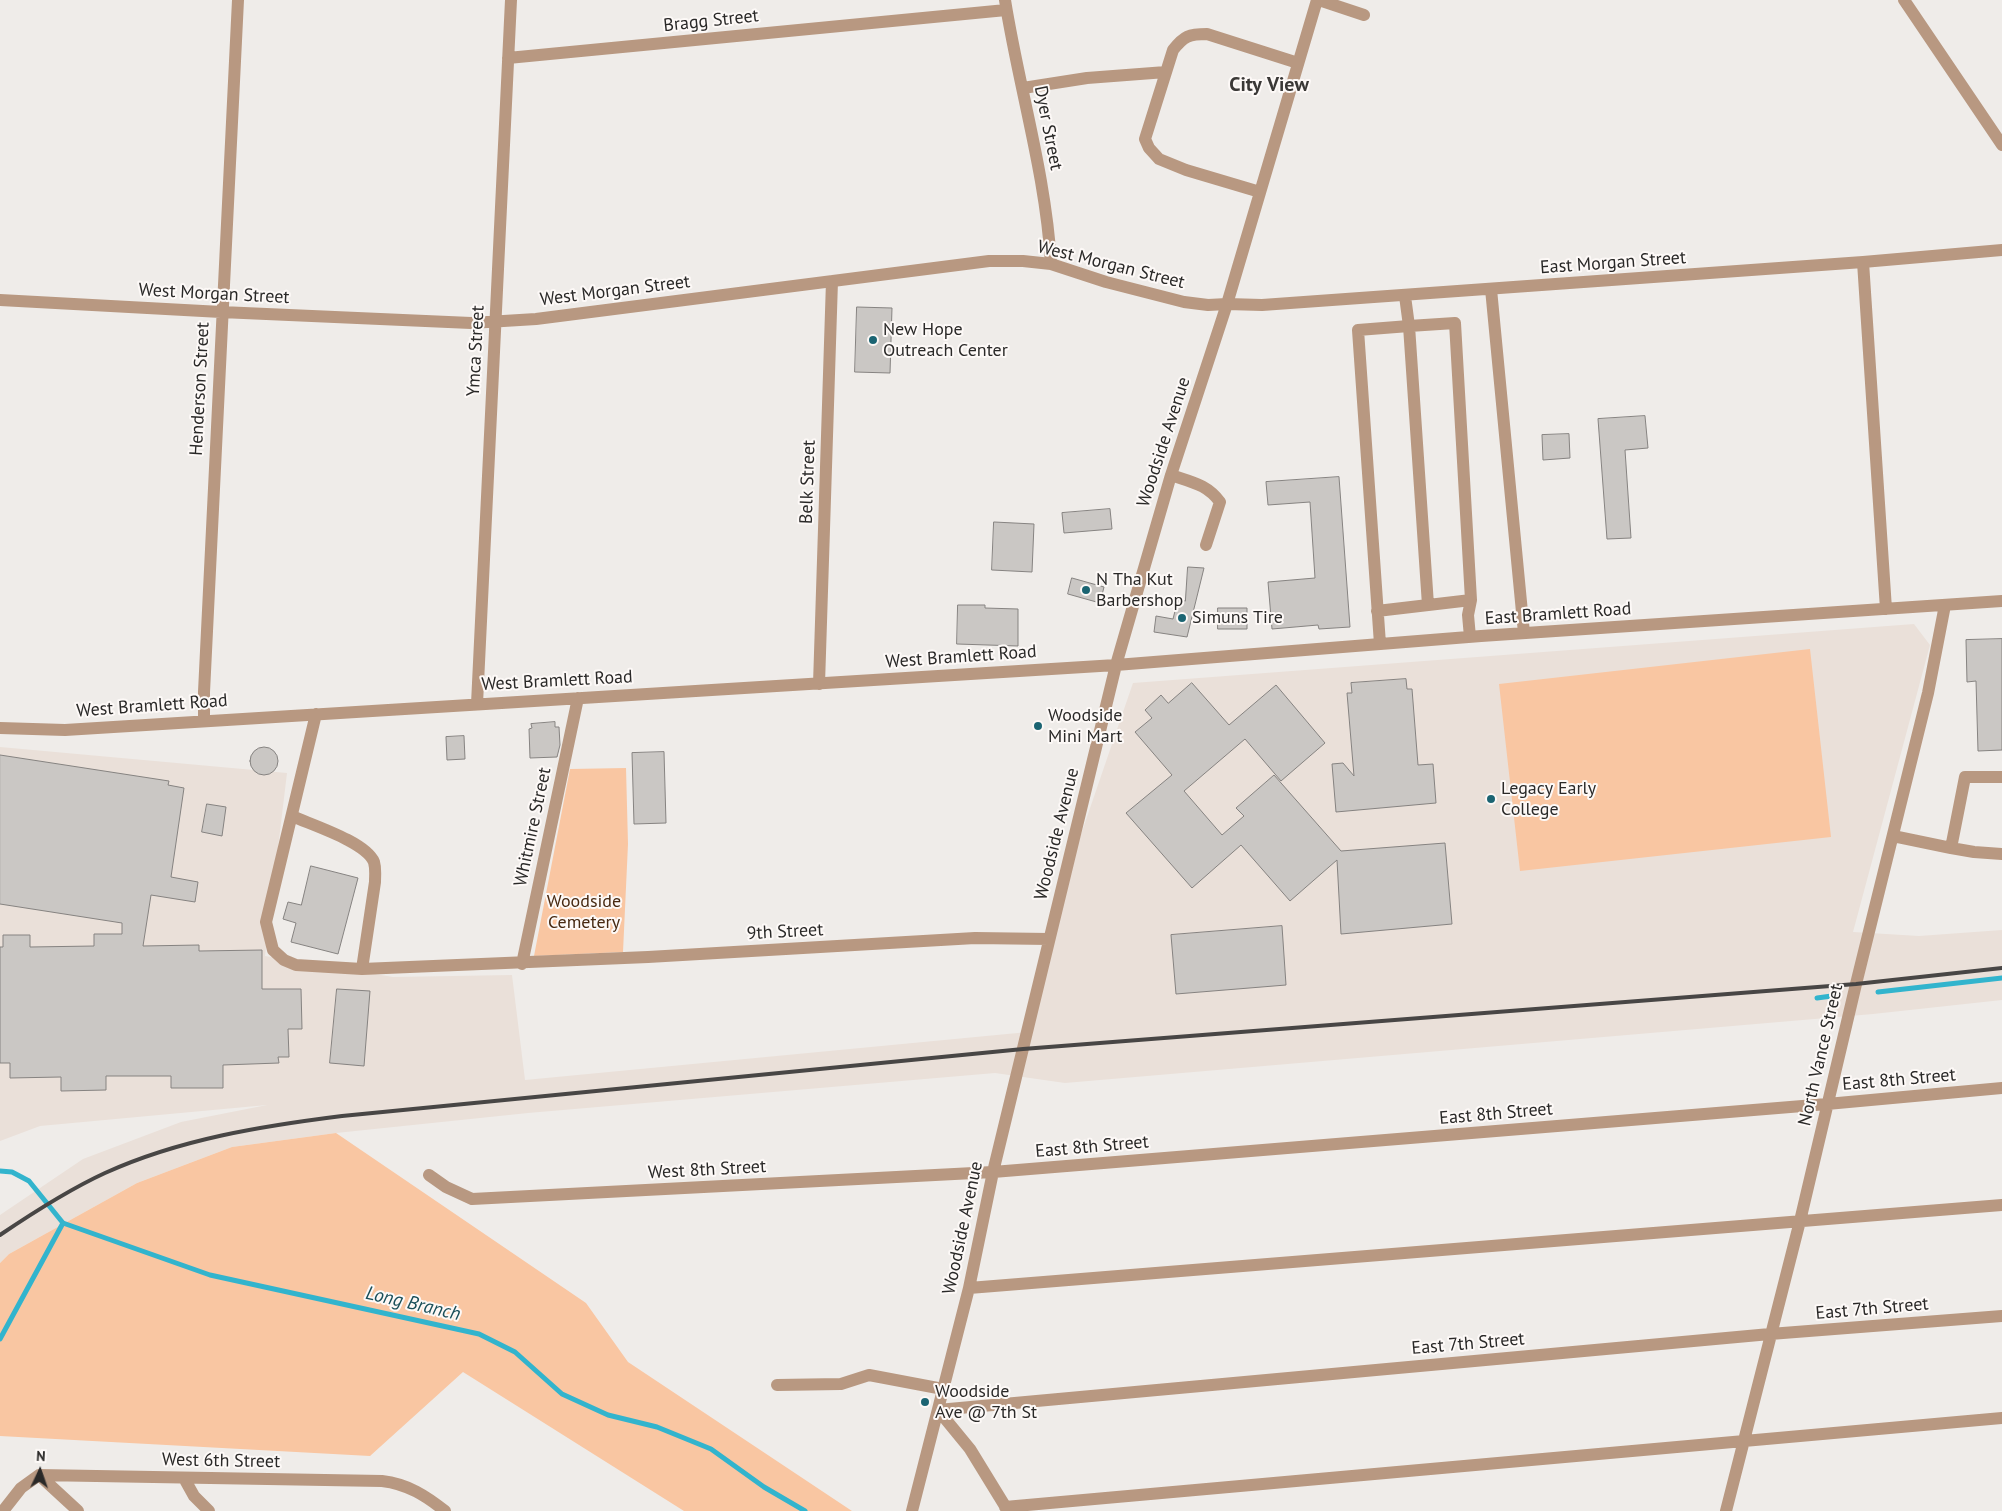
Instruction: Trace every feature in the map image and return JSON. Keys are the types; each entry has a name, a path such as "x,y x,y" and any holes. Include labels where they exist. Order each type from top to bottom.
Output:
{"street":[{"name":"Henderson Street","path":"204,720 204,683 221,312 238,0"},
{"name":"Ymca Street","path":"477,704 511,0"},
{"path":"1318,0 1364,15"},
{"name":"Woodside Avenue","path":"912,1511 969,1288 993,1172 1116,665 1171,475 1227,304 1318,0"},
{"path":"1904,0 2002,145"},
{"name":"Bragg Street","path":"508,58 1006,5"},
{"name":"Dyer Street","path":"1006,5 1044,200 1050,239 1051,264"},
{"path":"1260,192 1186,170 1159,159 1149,148 1145,139 1174,50 1181,40 1194,34 1207,34 1298,63"},
{"path":"1023,88 1087,78 1166,72"},
{"name":"East Morgan Street","path":"1227,304 1285,304 1405,296 2002,250"},
{"name":"West Morgan Street","path":"0,300 472,323 536,319 989,261 1023,260 1051,264 1106,282 1184,302 1208,305 1227,304"},
{"path":"1863,262 1886,609"},
{"name":"Belk Street","path":"819,684 832,281"},
{"path":"1491,289 1524,633"},
{"path":"1405,296 1409,326 1428,605"},
{"path":"1380,644 1358,330 1409,326 1455,323 1471,600 1468,615 1470,637"},
{"path":"1171,475 1212,491 1220,502 1206,545"},
{"path":"1378,611 1471,600"},
{"name":"East Bramlett Road","path":"1116,665 1524,633 2002,601"},
{"name":"North Vance Street","path":"1726,1511 1800,1221 1928,693 1945,606"},
{"name":"West Bramlett Road","path":"0,728 65,730 1116,665"},
{"name":"Whitmire Street","path":"522,964 578,698"},
{"name":"9th Street","path":"316,714 266,922 273,950 284,960 296,965 362,970 522,964 975,938 1049,939"},
{"path":"1951,848 1965,777 2002,777"},
{"path":"292,816 357,845 373,861 376,870 375,882 362,970"},
{"path":"1893,836 1974,852 2002,854"},
{"name":"East 8th Street","path":"993,1172 2002,1088"},
{"name":"West 8th Street","path":"430,1175 446,1187 472,1199 993,1172"},
{"path":"969,1288 2002,1205"},
{"name":"East 7th Street","path":"938,1410 1770,1334 2002,1316"},
{"path":"777,1384 841,1384 869,1375 943,1389"},
{"path":"938,1410 970,1450 1006,1509 1744,1440 2002,1418"},
{"name":"West 6th Street","path":"39,1475 78,1474 391,1482 418,1491 446,1511"},
{"path":"3,1511 21,1488 39,1475 78,1511"},
{"path":"184,1478 194,1496 209,1511"}],"shaded area":[{"path":"1914,624 1930,645 1853,932 1919,936 2002,930 2002,1000 1873,1014 1065,1083 995,1073 528,1113 336,1133 232,1147 137,1183 9,1254 0,1263 0,1215 83,1159 181,1122 267,1105 40,1126 0,1141 0,747 287,773 265,956 393,977 512,975 525,1080 1028,1032 1066,878 1133,683"}],"green space":[{"path":"1810,649 1831,837 1520,871 1499,684"},
{"name":"Woodside Cemetery","path":"626,768 628,844 623,952 534,956 570,769"},
{"path":"336,1133 586,1303 628,1362 852,1511 684,1511 463,1372 370,1456 0,1436 0,1263 9,1254 137,1183 232,1147"}],"building":[{"name":"New Hope Outreach Center","path":"857,307 892,308 890,373 855,372"},
{"path":"1645,416 1648,448 1625,450 1631,538 1607,539 1598,419"},
{"path":"1569,434 1570,458 1543,460 1542,435"},
{"path":"1339,477 1350,627 1319,629 1318,625 1272,629 1268,582 1315,578 1310,502 1268,505 1266,482"},
{"path":"1110,509 1112,529 1064,533 1062,513"},
{"path":"994,522 1034,524 1032,572 992,570"},
{"name":"Simuns Tire","path":"1188,567 1204,568 1187,637 1154,632 1156,616 1173,619 1178,599 1185,601"},
{"name":"N Tha Kut Barbershop","path":"1072,578 1104,587 1100,603 1068,594"},
{"path":"958,605 985,605 985,608 1018,609 1018,646 957,644"},
{"path":"1218,608 1247,608 1247,629 1218,629"},
{"path":"2002,639 2002,750 1978,751 1976,681 1967,682 1966,640"},
{"path":"1406,679 1407,689 1412,689 1418,765 1433,764 1436,803 1336,812 1332,764 1343,763 1354,776 1347,693 1352,693 1351,683"},
{"path":"1192,683 1229,725 1276,685 1325,743 1281,781 1245,739 1184,791 1222,835 1244,816 1236,808 1274,775 1341,851 1445,843 1452,924 1341,934 1337,860 1290,901 1241,845 1192,888 1126,813 1172,775 1135,732 1152,718 1145,710 1161,695 1168,703"},
{"path":"555,722 555,727 559,727 560,745 557,757 530,758 529,729 532,728 531,724"},
{"path":"464,736 465,759 447,760 446,737"},
{"path":"264,747 274,751 278,761 274,771 264,775 254,771 250,761 254,751"},
{"path":"664,752 666,823 634,824 632,753"},
{"path":"0,755 169,781 168,785 184,788 171,877 198,882 195,902 151,895 143,946 199,945 199,951 262,950 262,989 301,989 302,1029 288,1029 289,1057 278,1057 279,1063 223,1065 223,1088 171,1088 171,1076 106,1076 106,1090 61,1091 61,1077 10,1078 10,1063 0,1063 0,947 3,947 3,935 30,935 30,947 94,946 94,934 122,934 122,923 0,904"},
{"path":"207,804 226,807 222,836 202,832"},
{"path":"311,866 358,878 338,954 291,942 296,923 283,919 288,902 301,905"},
{"path":"1282,926 1286,985 1176,994 1171,935"},
{"path":"337,989 370,991 364,1066 330,1063"}],"waterway":[{"path":"1878,992 2002,978"},
{"path":"1817,998 1839,995"},
{"name":"Long Branch","path":"0,1171 12,1172 29,1181 63,1223 210,1275 479,1334 515,1352 562,1394 608,1415 657,1427 711,1449 764,1487 805,1511"},
{"path":"0,1339 63,1223"}],"railway":[{"path":"0,1235 78,1187 133,1161 162,1151 252,1129 312,1120 1023,1049 1856,984 2002,968"}],"place":[{"name":"New Hope Outreach Center","path":"873,340"},
{"name":"N Tha Kut Barbershop","path":"1086,590"},
{"name":"Simuns Tire","path":"1182,618"},
{"name":"Woodside Mini Mart","path":"1038,726"},
{"name":"Legacy Early College","path":"1491,799"},
{"name":"Woodside Ave @ 7th St","path":"925,1402"}],"district":[{"name":"City View","path":"1269,85"}]}
